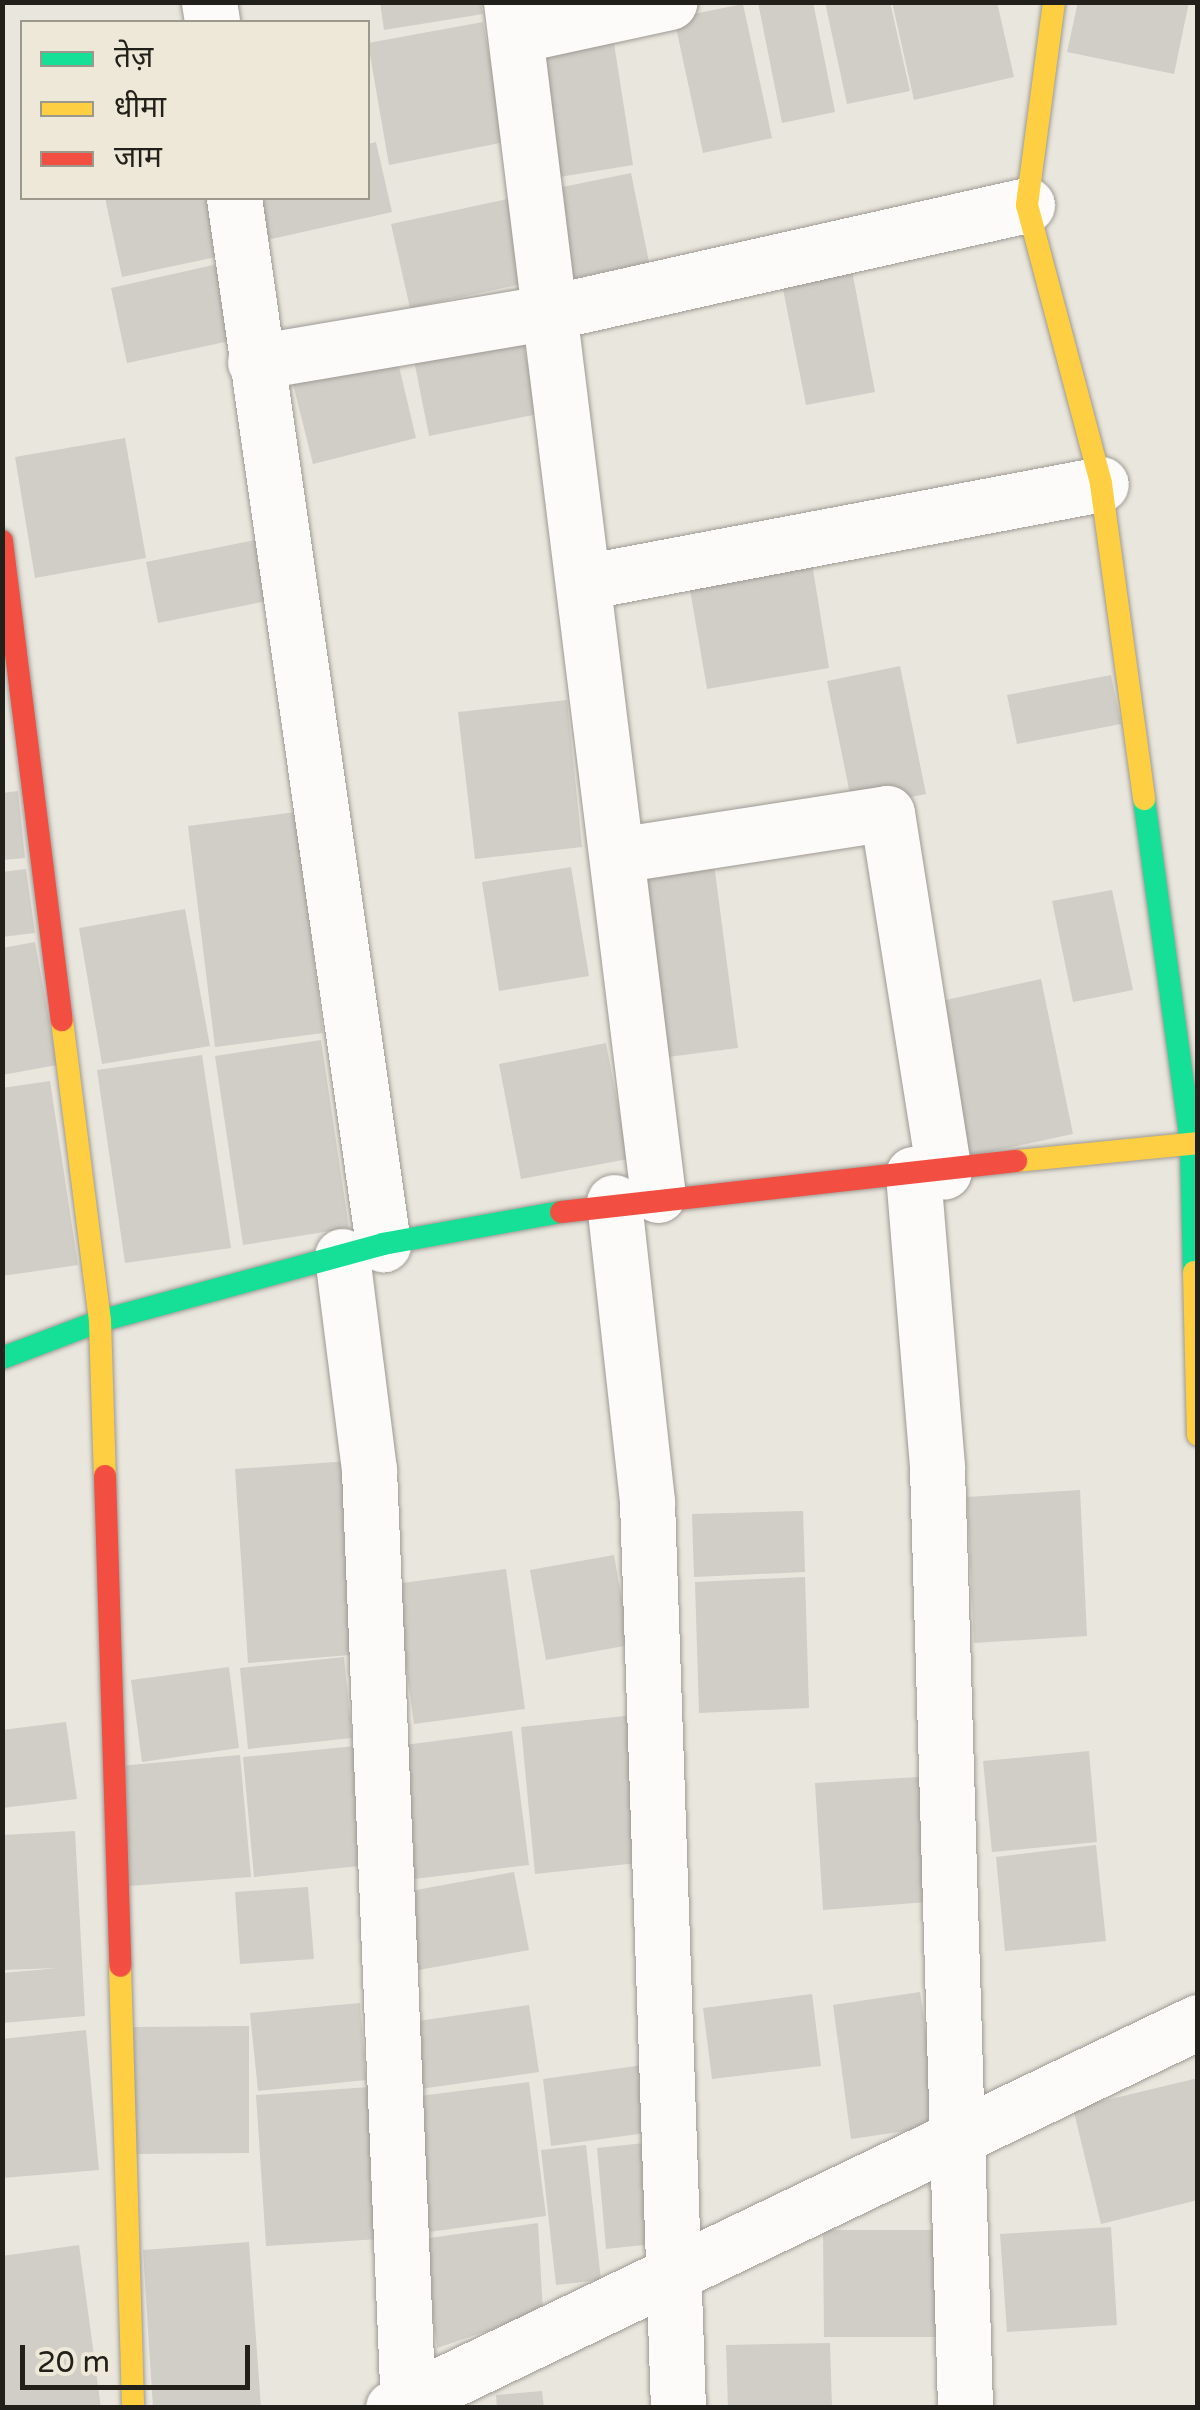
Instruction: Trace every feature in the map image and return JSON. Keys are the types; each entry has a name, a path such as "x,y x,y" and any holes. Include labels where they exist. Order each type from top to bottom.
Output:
{"street":[{"path":"669,2 514,19 617,855 636,1199 678,2408"},
{"path":"1054,2 1027,205 1101,484 1194,1144 1198,1435"},
{"path":"234,200 362,1250 403,2405 675,2279 1198,2022"},
{"path":"255,362 552,312 1027,205"},
{"path":"584,582 1101,484"},
{"path":"2,542 100,1321 133,2408"},
{"path":"617,855 886,814 928,1173 965,2408"},
{"path":"2,1358 100,1321 362,1250 636,1199 1194,1144"}],"building":[{"path":"380,2 481,2 483,14 384,30"},
{"path":"758,2 813,2 835,112 782,123"},
{"path":"825,2 890,2 910,91 847,104"},
{"path":"892,2 997,2 1014,77 914,100"},
{"path":"1078,2 1189,2 1174,74 1067,52"},
{"path":"743,4 772,138 703,153 674,18"},
{"path":"483,22 505,142 389,165 370,43"},
{"path":"613,37 633,165 553,178 533,51"},
{"path":"376,142 392,212 267,240 257,200 370,200 370,144"},
{"path":"631,173 649,262 566,280 548,190"},
{"path":"522,196 540,280 410,308 391,224"},
{"path":"105,200 219,200 230,254 122,277"},
{"path":"850,260 875,392 806,405 780,274"},
{"path":"222,263 239,339 127,363 111,288"},
{"path":"522,337 538,414 429,436 414,360"},
{"path":"397,358 416,438 313,464 293,384"},
{"path":"125,438 146,558 35,578 15,457"},
{"path":"255,540 267,601 158,623 146,562"},
{"path":"811,557 829,668 707,689 688,578"},
{"path":"900,666 926,794 853,809 827,681"},
{"path":"1111,675 1121,724 1017,744 1007,695"},
{"path":"567,700 582,847 475,859 458,712"},
{"path":"18,791 25,858 2,860 2,793"},
{"path":"296,812 323,1033 215,1047 188,826"},
{"path":"713,856 738,1048 660,1058 635,866"},
{"path":"571,867 589,976 499,991 482,882"},
{"path":"26,869 35,933 2,937 2,872"},
{"path":"1112,890 1133,990 1073,1002 1052,901"},
{"path":"185,909 210,1046 102,1064 79,928"},
{"path":"35,942 57,1065 2,1075 2,948"},
{"path":"1041,979 1073,1134 961,1158 928,1004"},
{"path":"321,1040 349,1228 243,1245 215,1056"},
{"path":"606,1043 628,1159 521,1179 499,1064"},
{"path":"202,1055 231,1248 125,1263 97,1070"},
{"path":"50,1081 78,1265 2,1276 2,1088"},
{"path":"350,1461 364,1654 248,1663 235,1469"},
{"path":"1080,1490 1087,1636 974,1643 967,1497"},
{"path":"803,1511 805,1572 694,1577 692,1514"},
{"path":"614,1555 630,1645 546,1660 530,1570"},
{"path":"506,1569 525,1709 414,1724 395,1584"},
{"path":"805,1577 809,1708 699,1713 695,1582"},
{"path":"344,1657 352,1738 248,1749 240,1668"},
{"path":"229,1667 239,1748 142,1762 131,1680"},
{"path":"634,1715 647,1862 535,1874 521,1727"},
{"path":"66,1722 77,1799 2,1808 2,1730"},
{"path":"512,1731 529,1865 414,1879 397,1746"},
{"path":"356,1746 368,1865 254,1877 243,1757"},
{"path":"1089,1751 1097,1842 992,1852 983,1761"},
{"path":"240,1755 251,1877 129,1886 120,1766"},
{"path":"919,1777 928,1902 823,1910 815,1783"},
{"path":"75,1831 85,2016 2,2023 2,1973 59,1968 3,1970 3,1835"},
{"path":"1096,1845 1106,1941 1005,1951 996,1857"},
{"path":"514,1872 529,1950 402,1973 389,1895"},
{"path":"308,1887 314,1959 240,1964 235,1892"},
{"path":"920,1992 940,2126 851,2139 833,2005"},
{"path":"812,1994 821,2066 712,2079 703,2008"},
{"path":"360,2003 366,2080 258,2091 250,2013"},
{"path":"529,2005 539,2072 406,2091 397,2024"},
{"path":"249,2026 249,2153 134,2154 133,2027"},
{"path":"86,2030 99,2170 2,2178 2,2039"},
{"path":"643,2065 653,2132 551,2146 543,2079"},
{"path":"1198,2078 1198,2200 1101,2224 1073,2108"},
{"path":"529,2082 546,2216 421,2233 404,2098"},
{"path":"370,2087 380,2239 266,2246 256,2095"},
{"path":"645,2143 653,2244 606,2249 597,2148"},
{"path":"586,2145 601,2280 556,2285 541,2150"},
{"path":"538,2223 543,2312 437,2348 422,2239"},
{"path":"1111,2227 1117,2325 1007,2332 1000,2234"},
{"path":"823,2230 943,2230 943,2337 824,2337"},
{"path":"249,2242 261,2408 153,2408 143,2250"},
{"path":"79,2245 101,2408 2,2408 2,2256"},
{"path":"830,2343 832,2408 728,2408 726,2345"},
{"path":"542,2391 544,2408 497,2408 496,2395"}],"traffic: fast":[{"path":"1144,799 1191,1144 1194,1272"},
{"path":"2,1358 100,1321 383,1244 561,1212"}],"traffic: slow":[{"path":"1054,2 1027,205 1101,484 1144,799"},
{"path":"62,1020 100,1321 105,1476"},
{"path":"1016,1161 1198,1143"},
{"path":"1194,1272 1198,1435"},
{"path":"120,1966 133,2408"}],"traffic: jam":[{"path":"2,541 62,1020"},
{"path":"561,1212 1016,1161"},
{"path":"105,1476 120,1966"}]}
